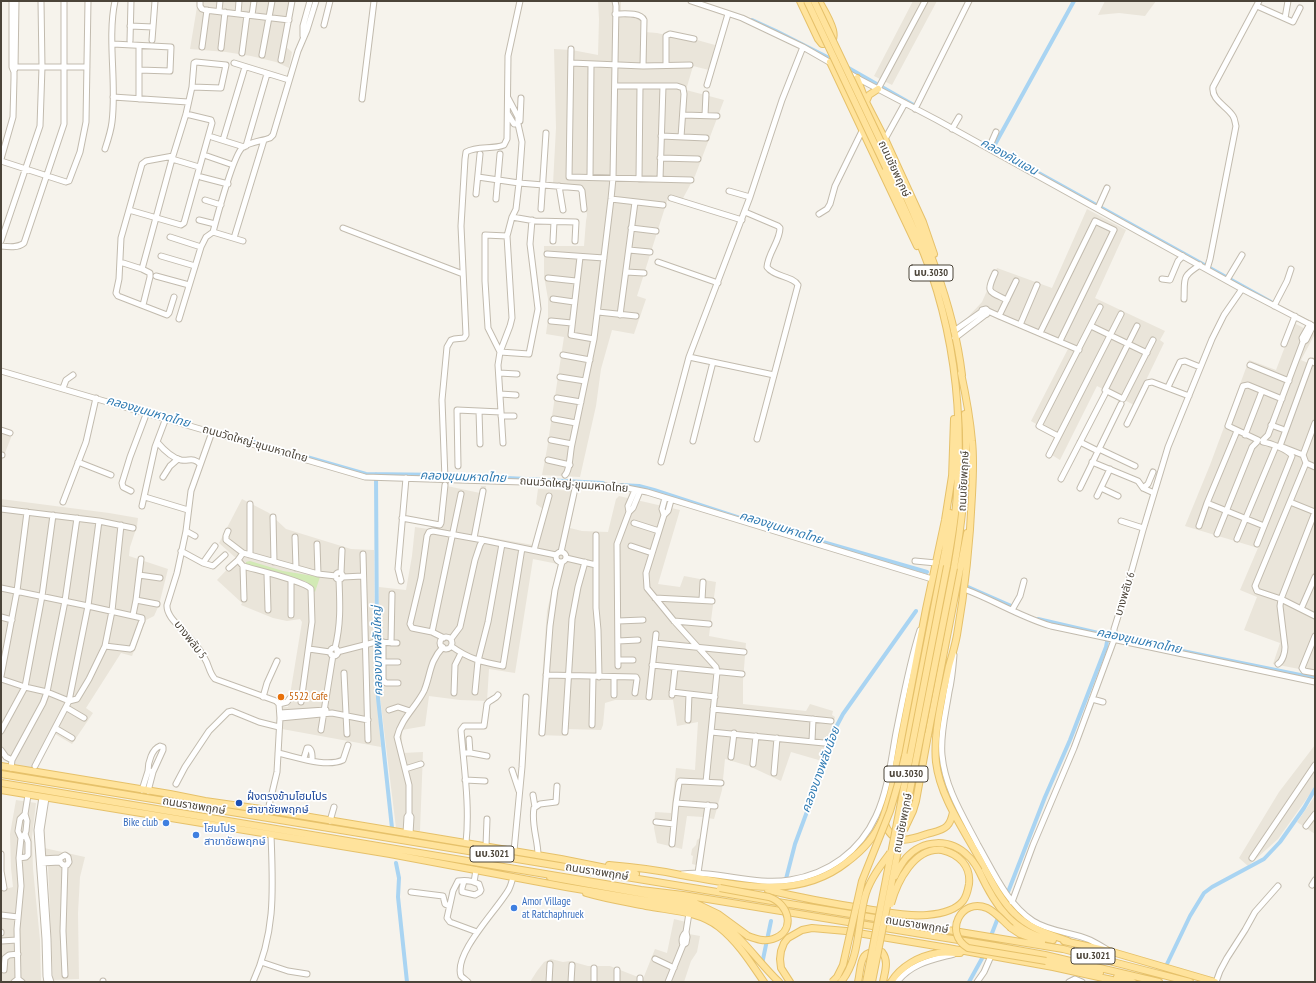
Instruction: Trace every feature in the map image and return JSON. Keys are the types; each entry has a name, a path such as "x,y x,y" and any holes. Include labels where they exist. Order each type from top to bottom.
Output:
{"main road":[{"path":"800,1 818,39 822,44 827,44 832,42 834,32 820,1"},
{"name":"ถนนชัยพฤกษ์","path":"807,1 889,166"},
{"name":"ถนนชัยพฤกษ์","path":"814,1 889,166 917,237 937,280 954,331 961,373 966,425 966,474 960,533 951,567 866,982"},
{"path":"830,62 862,131 937,280"},
{"path":"857,78 861,92 885,140 928,234 935,257 937,280"},
{"path":"866,102 869,95 880,86"},
{"path":"848,102 847,95 849,89 854,87 861,92"},
{"name":"ถนนชัยพฤกษ์","path":"873,982 951,567 958,470 958,425 955,386 949,343 942,313 937,280"},
{"path":"961,373 972,441 973,470 970,535 957,636 944,693 937,734 936,751 938,773 941,785 953,812 1008,900 1014,913 1031,926 1042,932 1068,942"},
{"path":"832,982 837,977 843,965 862,881 890,811 905,756 947,537 952,476 955,386"},
{"path":"589,864 620,866 679,874 720,882 774,888 814,881 833,873 860,851 883,818 891,792 952,476"},
{"path":"841,982 846,976 852,960 864,902 870,882 897,842 910,820 913,811 965,544 972,495"},
{"name":"ถนนราชพฤกษ์","path":"1,766 589,864"},
{"name":"ถนนราชพฤกษ์","path":"1,774 995,937 1063,949 1131,965 1190,982"},
{"name":"ถนนราชพฤกษ์","path":"1,783 411,850 641,890 690,896 995,946 1045,955 1159,982"},
{"name":"ถนนราชพฤกษ์","path":"1,790 373,851 566,887"},
{"path":"205,801 244,811 253,816"},
{"path":"883,818 889,833 896,839 902,840 913,839 944,828 949,823 953,812"},
{"path":"376,835 406,834"},
{"path":"866,982 881,911 894,879 910,853 929,843 935,842 953,846 968,856 979,871 996,903 1010,920 1030,933 1051,939 1110,951 1216,982"},
{"path":"753,886 835,904 900,914 917,916 942,913 954,908 963,901 969,888 969,873 961,859 955,854 937,849 928,851 916,859 904,874 893,896 887,921 873,982"},
{"path":"373,851 411,850"},
{"path":"528,871 569,882 695,904 718,914 748,936 756,939 768,940 777,937 784,930 787,920 786,911 778,901 769,897 629,873 589,864"},
{"path":"566,887 595,896 689,913 709,920 734,941 748,958 764,982"},
{"path":"566,887 662,902 704,912 713,917 733,933 780,982"},
{"path":"1063,949 1020,934 989,909 976,906 968,908 960,916 955,930 958,938 964,946 968,948 1046,961 1133,982"},
{"path":"790,982 781,968 780,959 784,943 794,934 802,930 812,928 846,931 969,952 1053,967 1121,982"},
{"path":"858,982 864,956 867,952 871,951 882,952 885,956 887,964 883,982"},
{"path":"891,982 901,971 918,958 940,953 969,952"},
{"path":"1172,978 1200,978"}],"street":[{"path":"12,1 12,67 15,69 13,117 1,160 25,170 66,182 70,180 80,152 86,122 88,1"},
{"path":"13,25 16,1"},
{"path":"1,241 40,126 42,67 41,1"},
{"path":"1,246 10,247 24,243 64,124 64,1"},
{"path":"105,149 112,122 112,44 113,7 115,1"},
{"path":"130,41 132,1"},
{"path":"152,40 155,1"},
{"path":"200,1 201,8 207,10 289,20"},
{"path":"220,1 222,12 221,48"},
{"path":"238,14 239,1"},
{"path":"242,53 249,15 254,1"},
{"path":"262,55 272,1"},
{"path":"282,60 292,1"},
{"path":"303,39 303,26 310,1"},
{"path":"179,319 201,247 206,237 212,232 238,153 245,146 270,138 273,135 298,51 316,1"},
{"path":"324,25 330,1"},
{"path":"362,99 374,1"},
{"path":"402,518 440,525 441,523 445,481 443,393 448,343 454,338 464,338 466,335 462,226 466,152 472,149 499,147 504,145 507,139 508,56 520,1"},
{"path":"691,1 770,31 803,47 857,78 880,86 905,104 953,128 1227,279 1242,289 1313,326 1302,338 1303,342 1268,434 1252,446 1217,534"},
{"path":"880,86 925,1"},
{"path":"915,109 969,1"},
{"path":"1285,18 1288,1"},
{"path":"565,480 568,473 568,464 594,339 611,199 613,178 614,65 617,2"},
{"path":"1207,268 1236,126 1234,116 1214,96 1212,92 1213,87 1258,3 1293,22 1300,8"},
{"path":"202,47 207,10"},
{"path":"616,14 638,15 643,17 643,66"},
{"path":"707,85 728,14"},
{"path":"130,26 153,27"},
{"path":"666,65 666,36 670,34 694,39"},
{"path":"112,44 171,47 170,71 139,70"},
{"path":"138,46 139,99"},
{"path":"661,462 689,357 745,212 781,102 803,47"},
{"path":"571,49 568,176 570,178 590,177 691,180"},
{"path":"142,269 172,158 186,114 192,87 194,63 226,65 221,88 192,87"},
{"path":"234,63 289,80"},
{"path":"571,64 643,66 690,65"},
{"path":"590,177 591,64"},
{"path":"15,69 42,67 87,67"},
{"path":"223,140 245,67"},
{"path":"245,146 267,74"},
{"path":"615,86 662,86 683,88 681,137"},
{"path":"639,179 640,86"},
{"path":"660,179 662,86"},
{"path":"705,116 706,94"},
{"path":"113,97 188,102"},
{"path":"502,442 499,373 500,352 512,318 507,236 512,217 516,209 520,183 522,142 518,117 507,97"},
{"path":"520,132 521,98"},
{"path":"885,140 905,104"},
{"path":"129,210 181,225 184,224 212,123 211,120 186,114"},
{"path":"507,114 514,124 518,124"},
{"path":"683,114 718,116"},
{"path":"953,128 958,118"},
{"path":"820,214 827,209 830,204 835,186 862,131"},
{"path":"989,148 996,132"},
{"path":"541,209 546,133"},
{"path":"661,136 706,138"},
{"path":"212,137 245,146"},
{"path":"234,238 264,140"},
{"path":"476,194 480,154"},
{"path":"496,199 500,154"},
{"path":"207,156 233,165"},
{"path":"174,297 169,314 167,315 117,296 120,242 142,163 146,161 172,158 199,167"},
{"path":"660,158 698,158"},
{"path":"201,177 228,184"},
{"path":"478,177 498,181 580,188 582,189 584,209"},
{"path":"559,186 563,210"},
{"path":"1098,208 1107,188"},
{"path":"729,191 750,197"},
{"path":"671,198 742,220"},
{"path":"611,199 664,205"},
{"path":"205,200 221,205"},
{"path":"620,315 635,202"},
{"path":"745,212 780,228 780,232 769,258 767,267 770,271 795,281 798,285 757,439"},
{"path":"512,217 554,222 576,222 575,241"},
{"path":"199,220 215,224"},
{"path":"500,352 529,354 538,308 530,244 532,220"},
{"path":"1040,332 1095,221 1114,230 1060,341"},
{"path":"553,241 554,222"},
{"path":"343,228 463,274"},
{"path":"631,228 656,231"},
{"path":"212,232 243,241"},
{"path":"500,352 488,328 485,281 485,235 507,236"},
{"path":"170,237 201,247"},
{"path":"629,250 650,252"},
{"path":"547,254 604,258"},
{"path":"1227,279 1242,255"},
{"path":"161,256 195,266"},
{"path":"1162,279 1170,280 1178,261 1183,256"},
{"path":"580,257 576,281 571,335 594,339"},
{"path":"120,262 149,272 150,274 143,305"},
{"path":"658,262 718,283"},
{"path":"1184,299 1185,276 1200,265"},
{"path":"1275,305 1287,281 1291,269"},
{"path":"626,272 644,273"},
{"path":"995,273 989,290 1007,300"},
{"path":"156,276 189,286"},
{"path":"548,278 576,281"},
{"path":"999,316 1016,281"},
{"path":"1020,324 1037,285"},
{"name":"บางพลับ 6","path":"1008,900 1068,762 1092,699 1112,639 1143,528 1168,447 1212,339 1224,316 1242,289"},
{"path":"553,299 574,302"},
{"path":"1058,436 1039,426 1100,307"},
{"path":"598,312 636,316"},
{"path":"954,331 984,313 999,316 1020,324 1078,350"},
{"path":"955,338 984,313"},
{"path":"1049,455 1120,314"},
{"path":"1284,344 1295,316"},
{"path":"551,320 572,323"},
{"path":"1091,326 1147,353"},
{"path":"1137,326 1105,390 1123,399 1153,340"},
{"path":"563,355 590,360"},
{"path":"689,357 774,375"},
{"path":"1168,388 1180,362 1185,361 1200,368"},
{"path":"1303,455 1280,446 1311,361 1315,363"},
{"path":"693,441 713,362"},
{"path":"1250,366 1289,381"},
{"name":"ถนนวัดใหญ่-ขุนมหาดไทย","path":"1,371 64,385 96,398 365,477 445,481 565,480 576,484 622,487 665,498 932,579"},
{"path":"499,373 517,374"},
{"path":"64,385 72,375"},
{"path":"560,377 585,381"},
{"path":"1128,424 1147,383 1152,382 1188,396"},
{"path":"1257,544 1292,456 1290,452 1268,442 1260,441 1229,428 1228,424 1244,386 1248,385 1282,399"},
{"path":"1245,435 1262,391"},
{"path":"500,394 516,395"},
{"path":"1061,479 1105,394"},
{"path":"63,502 88,436 96,398"},
{"path":"557,398 581,402"},
{"path":"1080,488 1121,404"},
{"path":"458,466 457,410 479,411 514,416"},
{"path":"479,411 480,444"},
{"path":"131,491 123,487 122,484 130,457 147,412"},
{"path":"142,506 157,442 166,418"},
{"path":"554,419 576,423"},
{"path":"1315,423 1303,455 1306,463 1255,586 1257,590 1281,599 1315,616"},
{"path":"1271,425 1282,429"},
{"path":"1,430 10,433"},
{"path":"1199,526 1237,431"},
{"name":"บางพลับ 5","path":"212,432 191,491 186,531 177,573 167,605 168,613 184,630 202,654 213,677 276,701 279,704"},
{"path":"551,440 572,444"},
{"path":"157,442 167,452 178,459 195,460 200,464"},
{"path":"1080,442 1135,466"},
{"path":"1237,539 1276,446"},
{"path":"163,477 170,466 178,459"},
{"path":"548,460 568,464"},
{"path":"78,462 111,476"},
{"path":"1092,462 1138,481 1143,488 1154,493"},
{"path":"1306,463 1315,467"},
{"path":"1097,496 1110,469"},
{"path":"1143,488 1148,484 1153,472"},
{"path":"401,580 398,569 406,478"},
{"path":"451,639 448,637 444,638 432,632 412,628 410,624 421,578 427,536 429,532 433,531 453,534 556,555 558,552 561,552 576,484"},
{"path":"1101,488 1118,496"},
{"path":"633,660 618,663 617,544 629,512 633,508 637,490"},
{"path":"474,538 483,491"},
{"path":"432,632 460,494"},
{"path":"534,550 549,496"},
{"path":"145,497 188,510"},
{"path":"664,515 662,509 665,498"},
{"path":"671,500 668,511 664,515 646,573 647,588 697,648 713,663 717,672 706,782"},
{"path":"1277,669 1285,652 1280,606 1281,599 1315,512 1290,502"},
{"path":"1208,503 1264,526"},
{"path":"250,504 250,555"},
{"path":"1,509 99,521 133,528"},
{"path":"27,512 17,592 12,620 4,648 1,678 25,687 47,692 70,701 77,699 89,679 105,646 112,611 121,526"},
{"path":"1,731 25,687 42,596 53,515"},
{"path":"273,517 274,562"},
{"path":"11,768 12,760 43,703 47,692 65,601 77,518"},
{"path":"35,766 70,701 88,606 99,521"},
{"path":"1121,522 1143,528"},
{"path":"634,523 659,531"},
{"path":"186,531 196,536"},
{"path":"228,531 226,540 244,553 318,574 363,576"},
{"path":"592,725 598,630 596,608 596,534"},
{"path":"295,537 296,568"},
{"path":"483,540 475,560 460,627 451,639 452,646 461,653 478,661 503,666 522,548"},
{"path":"317,544 318,574"},
{"path":"475,692 478,661 488,622 502,544"},
{"path":"203,563 215,546"},
{"path":"631,546 652,553"},
{"path":"321,730 339,631 342,550"},
{"path":"182,551 203,563 213,566 225,555"},
{"path":"542,733 550,626 555,590 565,554 561,552"},
{"path":"229,568 244,553"},
{"path":"363,554 368,740"},
{"path":"556,555 557,560 585,562 596,565"},
{"path":"133,615 141,559"},
{"path":"238,560 243,566 291,580 308,586 311,589 312,622 301,702"},
{"path":"915,561 936,563"},
{"path":"565,732 572,619 578,587 585,562"},
{"path":"243,566 244,599"},
{"path":"267,574 268,610"},
{"path":"139,575 160,578"},
{"path":"1301,610 1315,577"},
{"path":"290,615 291,580"},
{"path":"1012,609 1020,596 1024,581"},
{"path":"702,600 703,582"},
{"path":"1,588 142,618 132,648 105,646"},
{"path":"964,589 1012,609 1036,622 1051,626 1112,639 1277,669 1315,682"},
{"path":"391,643 392,594"},
{"path":"655,598 712,601"},
{"path":"136,600 157,604"},
{"path":"679,874 698,873 761,880 789,880 802,878 823,870 836,863 855,847 869,829 876,815 883,794 908,672 926,609"},
{"path":"1,617 12,620"},
{"path":"618,621 643,620"},
{"path":"674,621 709,624"},
{"path":"649,697 656,634"},
{"path":"957,636 942,740 944,771 951,793 1002,886 1008,900 1033,921 1049,929 1090,940 1110,951"},
{"path":"1315,636 1302,668 1304,671 1315,673"},
{"path":"443,648 441,642 444,638"},
{"path":"618,641 638,640"},
{"path":"309,649 334,652 365,646 376,642 397,643"},
{"path":"383,642 384,682 398,684"},
{"path":"655,643 744,652"},
{"path":"406,834 407,817 409,814 409,785 397,737 398,732 410,711 424,692 435,656 443,648 446,649 452,646"},
{"path":"454,693 456,665 461,653"},
{"path":"263,697 269,678 278,661"},
{"path":"383,662 398,662"},
{"path":"652,666 742,674"},
{"path":"675,668 672,694 715,697"},
{"path":"344,674 347,734"},
{"path":"546,675 637,678 635,693"},
{"path":"614,677 614,695"},
{"path":"688,720 689,694"},
{"path":"466,843 467,827 465,780 461,730 463,726 484,726 487,704 498,695"},
{"path":"514,851 520,794 526,697"},
{"path":"268,810 276,778 280,727 279,704 287,702 290,698"},
{"path":"1092,699 1103,702"},
{"path":"389,710 398,707 410,711"},
{"path":"67,708 84,718"},
{"path":"713,709 831,721"},
{"path":"170,794 212,732 213,728 228,712 232,711 259,722 280,727"},
{"path":"280,716 324,711 368,720"},
{"path":"812,741 813,719"},
{"path":"55,728 72,738"},
{"path":"711,732 824,742"},
{"path":"732,757 734,734"},
{"path":"753,764 756,736"},
{"path":"774,773 777,738"},
{"path":"469,740 470,753"},
{"path":"278,753 327,763 341,761 344,759 348,745"},
{"path":"304,758 305,750 309,748 312,753 312,760"},
{"path":"3,752 6,757 12,760"},
{"path":"463,753 487,756"},
{"path":"405,769 421,764"},
{"path":"1252,858 1315,765"},
{"path":"512,770 520,794"},
{"path":"145,790 150,771"},
{"path":"465,780 485,781"},
{"path":"672,844 680,781 721,783"},
{"path":"535,807 540,804 556,802 557,786"},
{"path":"19,858 26,857 28,855 28,842 18,831 20,818 25,814 28,795"},
{"path":"533,795 535,807 533,811 538,855"},
{"path":"44,798 39,830 46,939 49,976 51,982"},
{"path":"676,803 715,806"},
{"path":"698,873 708,805"},
{"path":"330,821 334,807"},
{"path":"1306,826 1314,817"},
{"path":"486,846 488,819"},
{"path":"656,822 674,824"},
{"path":"253,982 261,962 269,931 272,905 270,835"},
{"path":"18,981 17,940 21,886 19,858 23,836"},
{"path":"1,854 1,871 4,888"},
{"path":"41,861 62,862 65,975"},
{"path":"474,882 476,870"},
{"path":"468,982 462,978 461,971 464,956 469,944 509,889 513,877"},
{"path":"464,881 462,892 474,895 478,894 481,890 479,884 474,882 464,881 458,881 456,883 449,906 447,918 450,922 477,932"},
{"path":"1216,982 1227,958 1246,930 1255,912 1278,886"},
{"path":"412,892 443,896 445,904 449,906"},
{"path":"668,982 683,945 686,943 689,913"},
{"path":"1,914 18,917"},
{"path":"46,939 47,982"},
{"path":"1,941 17,940"},
{"path":"897,982 910,969 920,964 959,953"},
{"path":"4,970 6,956 18,954"},
{"path":"977,982 984,972 985,955"},
{"path":"655,959 674,968"},
{"path":"261,962 288,972 307,974"},
{"path":"549,982 550,964"},
{"path":"571,982 572,965"},
{"path":"594,968 594,982"},
{"path":"616,982 617,970"},
{"path":"1070,982 1075,980 1082,982"}],"shaded area":[{"path":"198,1 294,1 286,47 292,52 289,68 276,62 251,56 190,49"},
{"path":"598,1 621,1 621,16 645,16 645,32 657,33 697,42 697,40 715,45 709,70 693,66 686,90 724,100 695,176 682,200 668,198 637,296 646,299 634,334 612,330 601,369 596,406 580,477 542,475 564,337 546,334 548,299 544,276 544,246 584,246 587,215 583,186 553,184 556,128 554,49 572,50 598,55"},
{"path":"913,1 937,1 892,85 874,76"},
{"path":"1105,1 1156,1 1145,16 1119,13 1098,15"},
{"path":"1087,209 1126,230 1095,298 1165,331 1160,340 1164,343 1134,405 1097,386 1060,460 1047,452 1055,435 1031,421 1070,345 992,313 966,332 965,320 982,302 997,268 1052,288"},
{"path":"1294,323 1315,334 1301,360 1308,363 1300,387 1312,357 1315,358 1315,672 1273,664 1280,643 1244,630 1257,597 1240,590 1258,548 1185,526 1210,465 1249,360 1276,370"},
{"path":"1,432 12,435 1,463"},
{"path":"447,486 480,493 481,486 486,486 476,535 533,545 543,509 536,504 538,489 577,491 570,528 582,531 608,532 616,499 619,496 680,510 658,584 680,587 684,576 716,582 709,636 746,643 743,704 806,711 810,704 833,711 832,715 835,717 822,761 791,752 781,781 749,766 725,759 722,790 714,819 708,818 700,871 695,871 696,865 692,864 693,856 691,855 692,849 696,845 697,840 700,838 703,817 687,816 682,849 657,843 654,828 655,812 671,813 676,768 695,770 698,722 677,726 673,700 615,700 605,703 603,725 601,730 567,729 567,736 538,735 547,611 558,564 533,559 515,673 489,669 487,701 460,700 429,696 425,726 402,730 402,753 423,752 420,831 396,828 380,697 378,646 376,646 375,667 381,747 282,729 282,707 288,707 302,622 300,619 287,621 273,618 241,605 242,603 217,580 237,559 219,543 242,499 269,513 286,529 351,549 374,550 375,639 378,639 379,587 406,590 415,527 441,531 445,512"},
{"path":"1,499 138,518 129,556 168,569 159,605 154,616 146,620 132,656 121,653 86,708 93,713 72,744 55,734 34,769 15,765 12,761 9,763 1,756"},
{"path":"1315,745 1315,787 1278,839 1248,866 1239,858 1279,792"},
{"path":"1315,796 1315,834 1297,822"},
{"path":"16,800 36,803 32,837 33,869 40,940 41,982 1,982 1,890 13,887 10,834"},
{"path":"44,848 85,857 80,877 78,913 79,979 53,980 48,866"},
{"path":"674,919 690,923 689,934 700,936 697,952 691,961 684,982 530,982 544,962 551,959 563,962 570,961 588,966 610,966 643,979 655,949 667,953"}],"green space":[{"path":"250,561 283,571 320,577 315,592 305,581 261,573 245,568 246,562"}],"waterway":[{"path":"993,148 1074,1"},
{"name":"คลองคันแอน","path":"752,20 835,61"},
{"name":"คลองคันแอน","path":"845,66 917,107"},
{"name":"คลองคันแอน","path":"999,151 1271,302"},
{"name":"คลองขุนมหาดไทย","path":"237,437 366,474 449,475 603,483"},
{"name":"คลองบางพลับใหญ่","path":"376,474 378,698 392,828"},
{"name":"คลองขุนมหาดไทย","path":"620,485 639,486 654,490 743,519 927,572"},
{"name":"คลองขุนมหาดไทย","path":"968,587 1015,609"},
{"name":"คลองบางพลับน้อย","path":"786,879 795,844 818,782 834,731 843,714 916,611"},
{"name":"คลองขุนมหาดไทย","path":"1038,619 1107,635"},
{"path":"987,946 1045,797 1070,740 1106,647 1108,636"},
{"name":"คลองขุนมหาดไทย","path":"1143,643 1315,678"},
{"path":"1167,964 1190,916 1204,893 1212,887 1264,859 1280,842 1304,808 1315,789"},
{"name":"คลองบางพลับใหญ่","path":"396,863 399,878 398,897 407,982"},
{"name":"คลองบางพลับน้อย","path":"762,964 771,921"},
{"path":"969,982 985,953"}],"place":[{"name":"5522 Cafe","path":"281,697"},
{"name":"ฝั่งตรงข้ามโฮมโปร สาขาชัยพฤกษ์","path":"239,803"},
{"name":"Bike club","path":"166,823"},
{"name":"โฮมโปร สาขาชัยพฤกษ์","path":"196,835"},
{"name":"Amor Village at Ratchaphruek","path":"514,908"}]}
